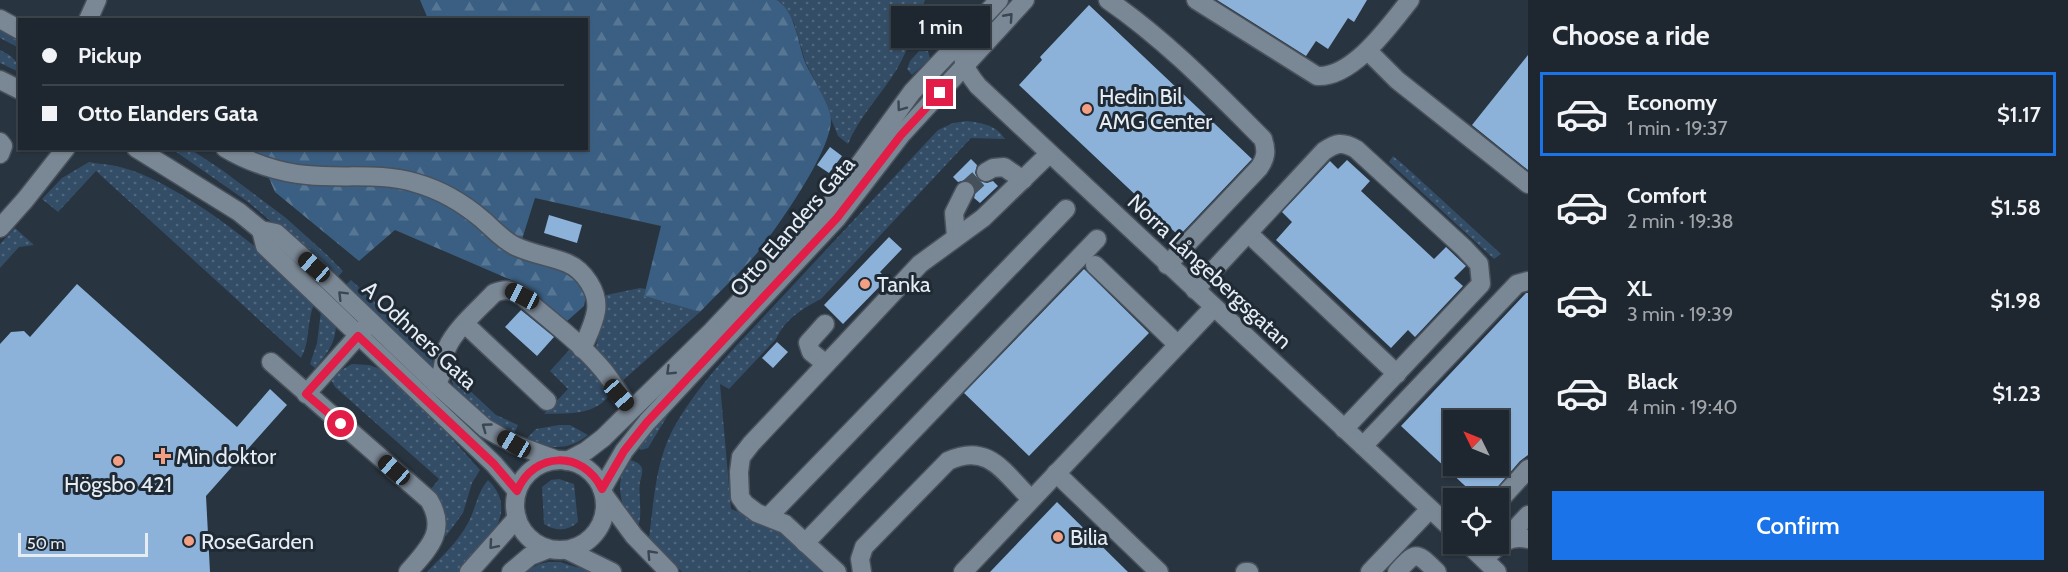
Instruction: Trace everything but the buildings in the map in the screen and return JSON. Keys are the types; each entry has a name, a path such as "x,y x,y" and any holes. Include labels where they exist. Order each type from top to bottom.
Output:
{"street":[{"path":"89,18 97,0"},
{"name":"Otto Elanders Gata","path":"517,491 523,479 532,469 544,463 562,460 586,451 603,438 712,331 827,209 912,92 999,0"},
{"name":"Otto Elanders Gata","path":"567,550 587,541 597,530 605,509 603,492 624,451 647,422 837,218 901,135 1025,0"},
{"path":"1108,0 1130,15 1187,63 1263,139 1266,147 1265,158 1258,168 1167,265"},
{"path":"1196,0 1317,76 1327,77 1368,51 1410,0"},
{"path":"0,19 18,29"},
{"path":"965,66 962,52 968,32"},
{"path":"1368,51 1397,80 1528,184"},
{"name":"Norra Långebergsgatan","path":"965,66 978,86 1048,154 1443,521"},
{"path":"0,80 18,89"},
{"path":"0,142 3,146 0,154"},
{"path":"1195,290 1324,151 1335,143 1346,143 1356,148 1464,248 1479,264 1481,284 1344,429"},
{"path":"0,228 64,150"},
{"name":"A Odhners Gata","path":"139,150 239,212 261,230 276,233 314,267 364,329 494,464 517,491"},
{"path":"231,152 280,170 306,175 387,176 425,186 452,198 467,207 512,244 568,264 580,271 593,292 597,307 594,321 582,349"},
{"path":"837,572 785,524 757,513 745,504 740,496 741,457 920,264 983,218 1048,154"},
{"path":"986,172 1004,166 1023,180"},
{"path":"956,237 954,213 965,191"},
{"path":"769,516 1066,209"},
{"path":"1248,233 1397,374"},
{"path":"805,543 1097,239"},
{"path":"1095,265 1178,345"},
{"path":"1363,446 1517,284 1528,281"},
{"path":"436,384 441,377 447,347 465,324 494,293 511,290 522,296 582,349 603,370 631,409"},
{"path":"963,572 1213,308"},
{"path":"465,324 547,401"},
{"path":"825,324 808,343 811,352 826,364"},
{"path":"306,394 364,329"},
{"name":"A Odhners Gata","path":"364,329 436,384 485,428 514,444 562,460"},
{"path":"272,362 429,500 434,508 437,528 435,539 408,572"},
{"path":"857,571 864,547 948,461 960,455 975,454 986,457 1031,499"},
{"path":"562,460 588,470 634,536 669,572"},
{"path":"1509,490 1528,469"},
{"path":"1056,473 1159,572"},
{"path":"517,491 515,505 517,518 526,535 548,549 567,550 612,572"},
{"path":"1370,572 1430,509"},
{"path":"1509,536 1528,515"},
{"path":"469,572 517,518"},
{"path":"1509,539 1515,537 1528,539"},
{"path":"511,572 530,556 548,549"},
{"path":"1478,554 1491,566"},
{"path":"1397,572 1415,555 1420,556 1437,572"}],"shaded area":[{"path":"777,0 925,0 901,61 848,144 838,136 805,61 794,23 782,3"},
{"path":"0,24 18,33 18,47 0,38"},
{"path":"0,50 16,61 18,72 0,63"},
{"path":"919,51 928,51 930,59 912,75 907,69 910,61"},
{"path":"967,121 993,128 1005,139 971,138 821,299 790,320 776,339 729,389 720,384 731,509 781,528 827,572 751,572 748,570 749,572 682,572 649,538 656,483 662,457 672,431 683,413 708,378 737,344 938,130 953,123"},
{"path":"173,150 192,150 222,170 286,218 343,271 337,278 248,202"},
{"path":"1393,156 1501,254 1494,259 1389,162"},
{"path":"89,162 116,166 135,172 178,193 222,221 281,269 315,303 301,358 96,171 58,212 42,199 62,178"},
{"path":"15,228 34,245 19,247 0,268 0,244"},
{"path":"351,280 432,354 433,365 430,367 347,288 346,285"},
{"path":"640,288 646,289 644,296 700,312 620,383 595,353 606,295"},
{"path":"321,311 336,324 336,331 330,348 315,368 310,364 317,343"},
{"path":"570,349 594,371 608,397 594,408 587,410 544,414 568,389 550,371"},
{"path":"352,364 369,365 383,370 446,432 480,470 472,483 463,513 446,536 436,496 431,489 439,479 335,387 331,380 338,372"},
{"path":"450,372 496,415 518,425 515,432 511,435 499,429 454,389"},
{"path":"682,392 648,448 641,450 636,446"},
{"path":"570,425 588,435 573,444 558,447 524,441 536,429"},
{"path":"630,460 641,466 642,470 638,526 626,511 620,494 621,476"},
{"path":"559,479 574,484 578,522 562,529 544,524 542,487 551,480"},
{"path":"488,480 498,492 501,505 500,517 488,541 460,572 427,572 464,530 481,490"},
{"path":"560,562 592,572 525,572 539,564"}],"green space":[{"path":"420,0 777,0 792,19 805,62 828,107 831,120 829,134 802,188 767,240 700,312 644,296 661,226 535,198 518,252 573,271 587,291 584,306 566,322 516,282 395,230 359,261 275,192 256,150 588,150 588,18 428,18"}],"tunnel":[{"path":"965,191 986,172"}],"place":[{"name":"Hedin Bil AMG Center","path":"1087,109"},
{"name":"Tanka","path":"865,284"},
{"name":"Min doktor","path":"163,456"},
{"name":"Högsbo 421","path":"118,461"},
{"name":"Bilia","path":"1058,537"},
{"name":"RoseGarden","path":"189,541"}],"route":[{"path":"341,424 306,394 358,336 494,464 517,491 523,479 532,469 557,460 582,466 594,476 602,489 624,451 647,422 837,218 901,135 940,93"}]}
